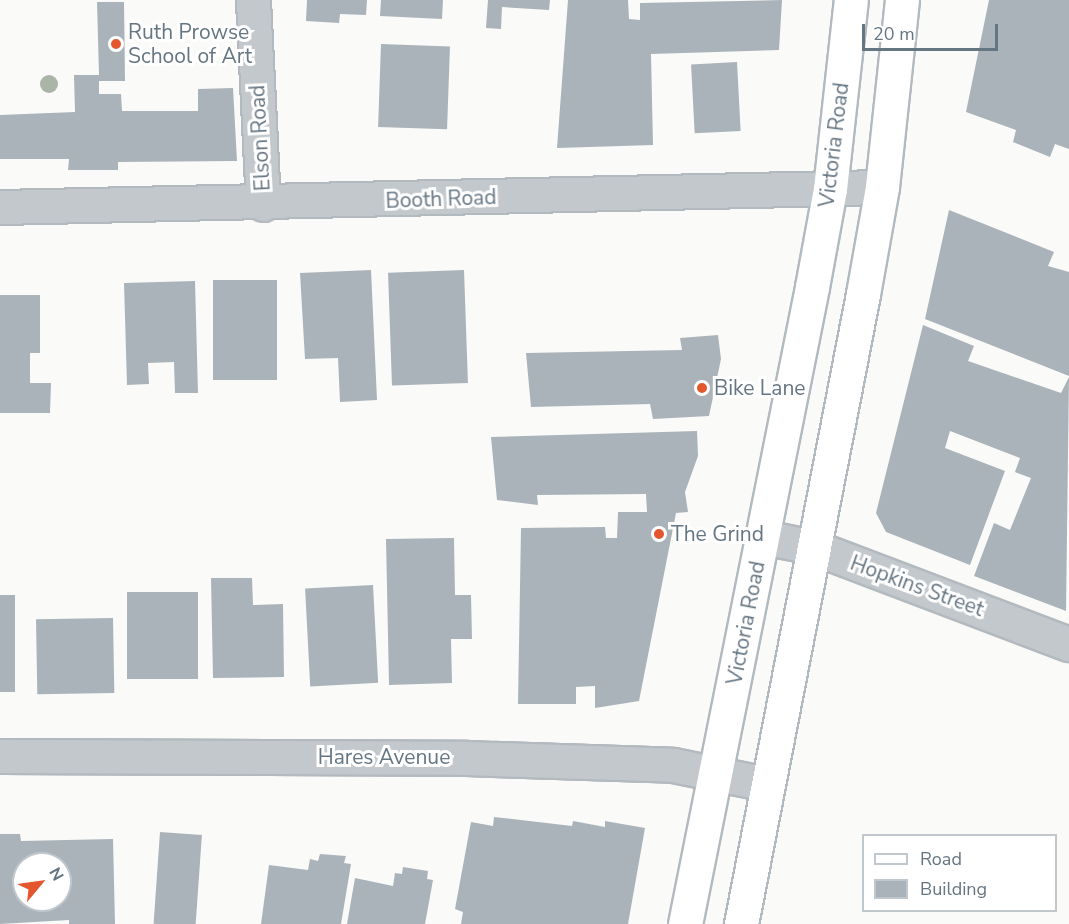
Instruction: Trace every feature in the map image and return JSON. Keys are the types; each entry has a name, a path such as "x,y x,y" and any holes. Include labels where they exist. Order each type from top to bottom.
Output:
{"main road":[{"name":"Victoria Road","path":"685,924 830,189 850,0"},
{"path":"741,924 882,187 902,0"}],"street":[{"name":"Elson Road","path":"253,0 263,204"},
{"name":"Booth Road","path":"0,207 263,204 882,187"},
{"name":"Hopkins Street","path":"763,537 813,547 1069,644"},
{"name":"Hares Avenue","path":"0,756 466,758 673,765 766,784"}],"building":[{"path":"307,0 367,0 366,15 340,14 339,23 306,21"},
{"path":"381,0 443,0 442,19 380,16"},
{"path":"488,0 550,0 549,10 502,7 501,29 486,28"},
{"path":"568,0 628,0 629,19 640,20 640,3 782,0 779,50 651,54 653,145 557,148"},
{"path":"989,0 1069,0 1069,149 1055,144 1050,157 1013,142 1016,130 966,112"},
{"path":"97,2 124,2 125,81 99,81 99,94 121,94 122,111 198,111 198,89 233,88 237,161 118,162 118,170 68,170 69,159 0,159 0,115 75,112 74,75 99,75"},
{"path":"381,44 450,46 447,129 378,127"},
{"path":"737,62 741,131 695,133 691,64"},
{"path":"949,210 1054,252 1048,266 1069,272 1069,376 925,319"},
{"path":"371,270 377,400 340,402 338,358 305,359 300,273"},
{"path":"464,270 468,383 392,386 388,273"},
{"path":"213,280 277,280 277,380 213,380"},
{"path":"195,281 198,393 175,393 174,362 148,363 149,384 127,385 124,283"},
{"path":"0,295 40,295 40,353 30,353 30,383 51,383 50,413 0,413"},
{"path":"923,325 974,346 968,361 1061,393 1069,377 1066,611 974,576 994,523 1010,530 1031,478 1015,472 1020,458 950,431 945,448 1005,471 970,565 886,532 876,513"},
{"path":"718,335 721,359 709,416 653,419 650,404 531,407 526,353 682,350 680,338"},
{"path":"697,431 698,456 685,492 688,512 676,513 639,701 595,708 595,686 576,687 576,704 518,704 521,528 605,527 606,538 617,538 618,512 647,512 646,494 537,495 538,505 497,500 491,437"},
{"path":"454,538 455,595 471,595 472,639 451,639 452,683 389,685 386,539"},
{"path":"211,578 252,578 253,605 283,604 284,677 213,678"},
{"path":"373,585 378,683 310,686 305,589"},
{"path":"127,592 198,592 198,679 127,679"},
{"path":"0,595 15,595 15,692 0,692"},
{"path":"113,618 114,693 37,694 36,619"},
{"path":"494,817 572,826 573,821 605,827 605,821 645,828 628,924 461,924 463,912 455,909 471,822 493,826"},
{"path":"160,832 202,835 196,924 154,924"},
{"path":"0,834 20,834 21,841 113,839 115,924 69,924 69,920 0,924"},
{"path":"320,854 346,856 344,863 351,864 341,924 261,924 269,865 308,870 310,859 318,861"},
{"path":"403,867 428,871 427,879 433,880 425,924 347,924 355,878 393,886 395,873 402,874"}],"place":[{"name":"Ruth Prowse School of Art","path":"116,44"},
{"name":"Bike Lane","path":"702,388"},
{"name":"The Grind","path":"659,534"}]}
